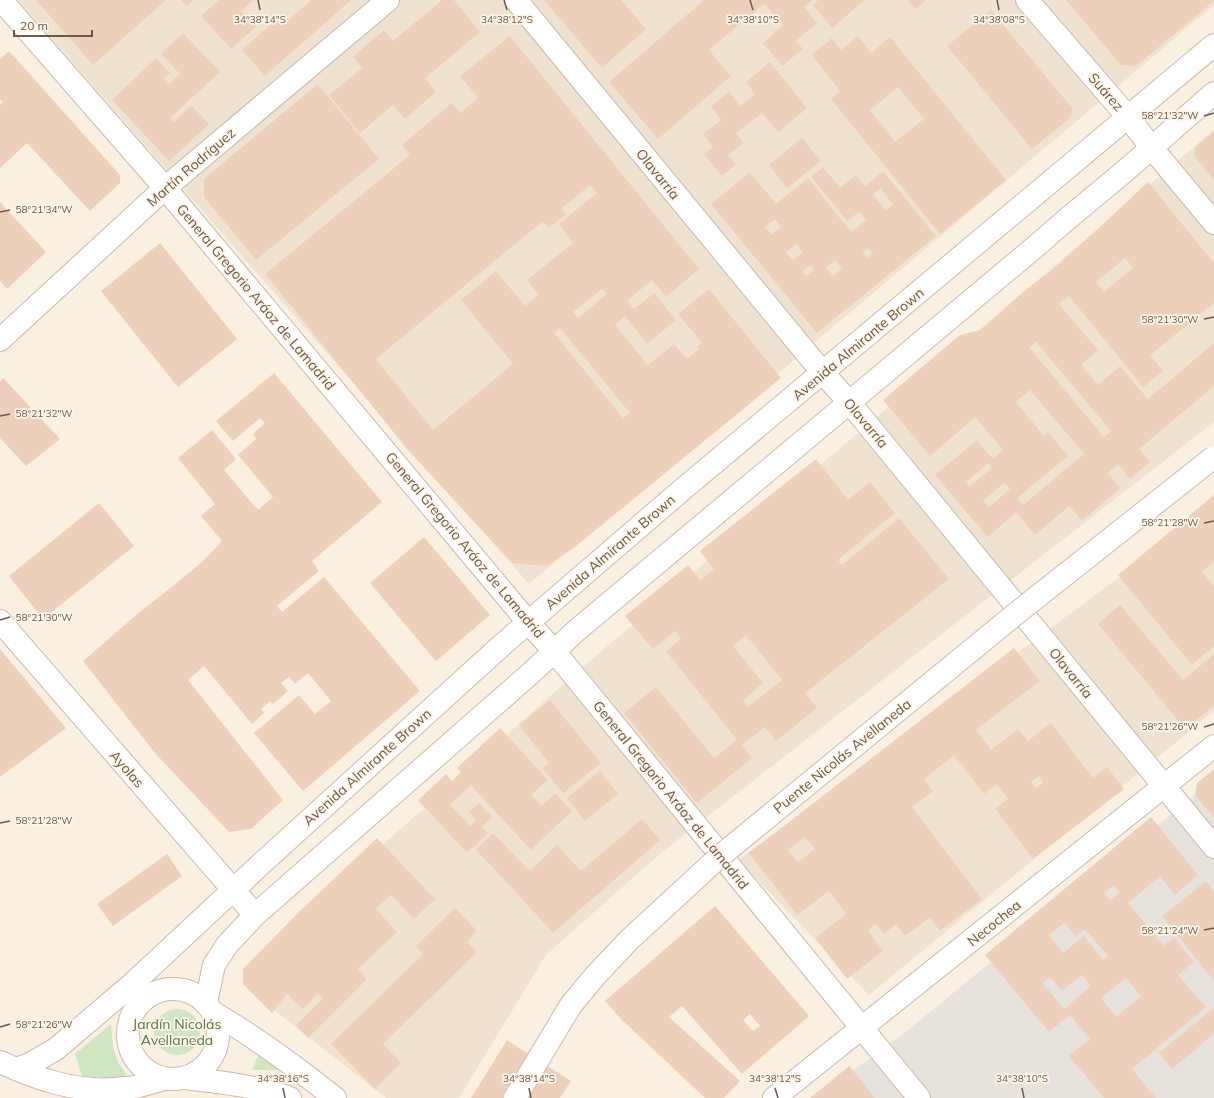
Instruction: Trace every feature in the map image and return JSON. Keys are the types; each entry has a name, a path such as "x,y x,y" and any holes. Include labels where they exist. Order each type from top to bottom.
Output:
{"main road":[{"name":"General Gregorio Aráoz de Lamadrid","path":"2,0 165,188 528,622 554,651 919,1098"},
{"name":"Martín Rodríguez","path":"0,340 165,188 388,0"},
{"name":"Olavarría","path":"516,0 1214,846"},
{"name":"Suárez","path":"1027,0 1128,117 1214,223"},
{"name":"Avenida Almirante Brown","path":"8,1065 30,1064 56,1049 131,985 233,890 528,622 683,489 1214,45"},
{"path":"8,1065 34,1077 54,1083 90,1089 134,1087 193,1075 202,1070 214,1055 218,1041 219,1032 217,1022 210,1008 214,965 227,945 255,915 531,673 577,630 1035,247 1214,93"},
{"name":"Puente Nicolás Avellaneda","path":"515,1098 571,1006 595,976 629,940 719,857 1018,612 1214,457"},
{"name":"Ayolas","path":"0,621 255,915"},
{"name":"Necochea","path":"774,1098 1214,746"},
{"path":"159,959 146,998 132,1014 129,1023 128,1033 130,1047 139,1064 150,1074 174,1079 225,1083 261,1090 290,1098"},
{"path":"106,1006 146,998 161,990 178,988 193,993 210,1008 298,1069 335,1098"}],"shaded area":[{"path":"18,0 1214,0 1214,5 529,584"},
{"path":"1214,130 1214,422 662,852 546,955 459,1098 386,1098 246,988 245,967 584,666"},
{"path":"1214,507 1214,711 869,995 738,860"},
{"path":"1214,779 1214,1098 816,1098 908,1030"}],"green space":[{"name":"Jardín Nicolás Avellaneda","path":"172,1009 182,1009 194,1015 199,1023 199,1041 194,1049 186,1054 172,1055 164,1052 157,1045 154,1037 154,1027 157,1019 164,1012"},
{"path":"111,1024 113,1047 118,1062 128,1078 83,1079 75,1054"},
{"path":"261,1050 287,1070 252,1070"}],"building":[{"path":"36,0 166,0 93,65"},
{"path":"181,0 193,0 187,6"},
{"path":"219,0 253,0 241,11 256,27 231,49 201,16"},
{"path":"311,0 351,0 265,76 242,50 277,19 282,26"},
{"path":"442,0 454,0 480,32 425,78 436,92 405,119 393,105 360,133 329,95 362,68 353,57 384,30 393,41"},
{"path":"544,0 621,0 646,29 602,68"},
{"path":"704,0 813,0 804,7 817,23 796,41 803,49 782,66 763,43 783,25 764,4 709,50 731,76 658,139 609,82"},
{"path":"818,0 865,0 832,28 813,5"},
{"path":"908,0 926,0 916,9"},
{"path":"1066,0 1214,1 1136,66 1121,65"},
{"path":"991,10 1072,108 1071,117 1032,149 947,46"},
{"path":"183,33 220,72 170,118 174,122 191,105 209,124 169,161 112,100 156,58 170,73 164,78 169,84 180,74 161,54"},
{"path":"510,36 699,269 666,297 652,280 627,301 634,309 654,293 676,320 647,344 625,316 615,325 648,365 674,344 687,359 699,349 697,347 702,343 678,314 709,289 781,378 575,547 547,566 512,563 408,450 265,274 410,155 402,145 452,103 460,113 478,98 460,76","holes":["590,185 597,193 559,224 573,243 527,280 539,295 525,306 496,271 461,300 513,364 433,430 376,359 543,221 549,228 566,214 561,209","602,289 607,294 578,318 573,312","560,328 630,413 623,418 554,333"]},
{"path":"858,36 871,53 890,37 1006,180 940,234 831,99 840,91 812,55 832,38 841,50","holes":["898,87 924,119 895,142 870,110"]},
{"path":"9,51 120,175 120,183 90,211 27,143 0,168 0,105 3,102 0,99 0,59"},
{"path":"770,62 807,108 778,132 762,113 736,133 744,143 728,155 736,164 722,176 704,154 713,147 703,134 721,120 711,106 729,92 740,106 755,94 746,82"},
{"path":"318,84 379,159 256,260 204,197 204,179"},
{"path":"1214,131 1214,180 1195,157 1195,147"},
{"path":"802,138 821,161 787,188 769,165"},
{"path":"823,167 840,188 856,175 865,186 883,171 936,236 817,333 711,204 750,172 776,204 808,178 851,232 866,220 859,212 847,221 811,177","holes":["881,188 893,205 885,210 873,194","775,219 781,227 772,234 765,227","796,244 803,252 793,260 786,253","868,248 873,253 867,258 862,253","835,260 842,269 833,276 826,267","810,265 814,270 806,276 802,272"]},
{"path":"1148,182 1214,263 1214,303 1150,355 1163,371 1143,387 1069,296 1059,304 1098,350 1081,365 1098,385 1120,366 1148,399 1214,343 1214,386 1139,449 1150,462 1130,479 1118,464 1108,473 1120,488 1082,521 1069,506 1035,535 1016,512 988,537 935,475 977,440 993,459 1003,450 975,417 930,456 883,400 960,335 981,330 1023,292 1051,271","holes":["1125,258 1133,268 1104,292 1096,282","1036,342 1111,431 1104,437 1029,347","1030,390 1084,454 1023,505 1017,498 1068,456 1048,432 1044,436 1016,402","988,463 992,468 969,487 966,482","1004,483 1010,489 989,507 983,501"]},
{"path":"0,202 46,252 7,289 0,281"},
{"path":"160,243 237,339 178,387 101,291"},
{"path":"274,373 382,502 312,561 319,571 277,606 282,612 324,577 420,691 303,791 254,733 299,695 315,714 331,701 308,673 295,684 289,677 281,683 288,691 273,704 270,701 261,709 264,713 252,724 204,666 188,680 283,800 251,829 229,832 155,753 83,661 142,610 203,561 222,541 201,516 215,504 178,458 212,430 236,459 224,470 258,510 273,497 238,455 256,439 253,434 265,423 260,418 233,441 216,421"},
{"path":"3,378 60,439 26,466 0,438 0,382"},
{"path":"816,459 848,500 870,482 895,513 838,560 842,565 899,518 949,579 805,693 817,708 776,741 765,727 742,745 752,758 697,803 624,713 656,687 714,758 737,740 666,651 681,639 675,631 653,649 625,616 688,565 700,580 714,569 700,551","holes":["746,635 782,680 748,707 743,700 763,683 733,646"]},
{"path":"1214,495 1214,562 1202,572 1214,586 1214,646 1192,665 1118,575"},
{"path":"99,503 134,546 43,619 9,576"},
{"path":"424,537 490,615 436,661 370,583"},
{"path":"1120,605 1183,680 1213,655 1214,706 1190,725 1181,724 1098,624"},
{"path":"1014,648 1040,681 976,730 991,750 1018,729 1028,741 1051,723 1093,778 1107,767 1124,789 1033,859 995,809 1008,799 997,784 984,794 954,755 924,779 933,791 912,807 982,899 940,931 930,917 905,936 896,924 884,934 876,924 868,930 883,951 847,979 815,938 846,914 829,891 797,915 749,853","holes":["1039,776 1043,782 1036,788 1031,782","805,837 815,849 798,862 788,850"]},
{"path":"0,649 66,728 0,777"},
{"path":"550,700 601,763 563,793 542,768 549,763 519,725"},
{"path":"500,728 548,780 531,795 542,806 555,793 572,811 531,850 471,785 450,805 470,826 476,820 469,812 479,803 492,817 482,827 488,833 467,853 418,800 446,774 452,781 461,772 457,768"},
{"path":"1214,769 1214,818 1195,795 1197,783"},
{"path":"600,771 618,794 585,821 567,798"},
{"path":"1151,817 1198,875 1175,895 1160,876 1128,903 1164,946 1174,937 1194,962 1178,975 1206,1007 1132,1069 1156,1098 1104,1098 1069,1056 1090,1039 1070,1015 1049,1032 985,955","holes":["1114,885 1119,893 1110,900 1104,893","1064,923 1076,936 1085,929 1108,956 1103,960 1084,936 1063,953 1049,935","1082,975 1091,986 1064,1009 1043,983 1050,977 1062,991","1126,978 1141,996 1116,1017 1101,998"]},
{"path":"642,819 660,840 553,933 476,850 493,833 530,871 557,845 581,871"},
{"path":"377,838 435,899 414,919 391,895 376,909 397,932 358,969 367,979 308,1038 296,1025 323,998 318,993 303,1009 287,994 272,1013 243,984 243,969 300,911"},
{"path":"167,854 182,876 113,926 97,904"},
{"path":"1206,881 1214,892 1214,981 1162,916"},
{"path":"715,906 809,1016 742,1074 682,1006 669,1017 740,1081 724,1098 705,1098 621,1019 605,1001","holes":["750,1014 760,1026 753,1031 743,1020"]},
{"path":"455,908 477,931 467,942 477,952 383,1044 401,1063 375,1089 331,1044 423,954 416,946"},
{"path":"1214,1008 1214,1034 1172,1069 1159,1053"},
{"path":"507,1040 571,1081 560,1098 471,1098"},
{"path":"849,1066 875,1098 810,1098 820,1090"}]}
